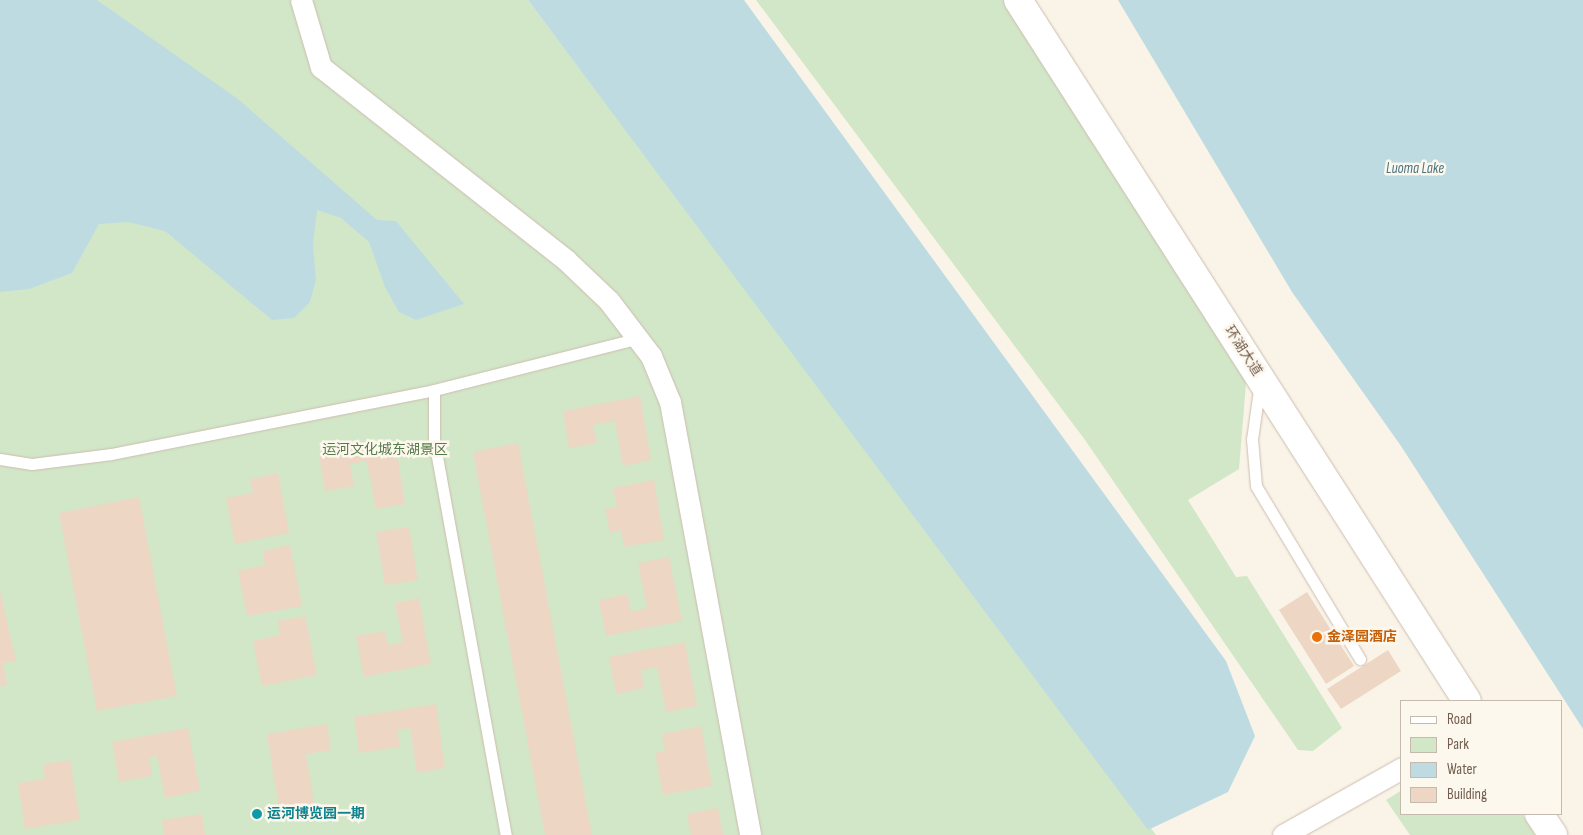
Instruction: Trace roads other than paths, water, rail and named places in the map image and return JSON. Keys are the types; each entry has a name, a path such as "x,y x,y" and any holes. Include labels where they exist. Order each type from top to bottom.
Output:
{"main road":[{"name":"环湖大道","path":"1018,0 1466,700"},
{"path":"1540,815 1553,835"}],"street":[{"path":"301,0 321,67 566,260 639,338 662,377 670,402 750,835"},
{"path":"1283,835 1400,769"}],"lane":[{"path":"0,459 32,464 111,454 434,390 639,338"},
{"path":"1261,379 1252,439 1256,486 1360,659"},
{"path":"434,390 434,440 506,835"}],"water":[{"path":"0,0 97,0 238,99 377,220 396,221 464,304 416,320 399,312 385,287 369,242 341,218 317,210 313,245 316,280 310,302 294,318 272,320 165,231 128,222 99,224 72,273 29,289 0,292"},
{"path":"528,0 744,0 1226,661 1255,736 1228,792 1148,830"},
{"name":"Luoma Lake","path":"1118,0 1583,0 1583,729 1401,446 1292,292"}],"place":[{"name":"金泽园酒店","path":"1317,637"},
{"name":"运河博览园一期","path":"257,814"}],"park label":[{"name":"运河文化城东湖景区","path":"385,450"}]}
